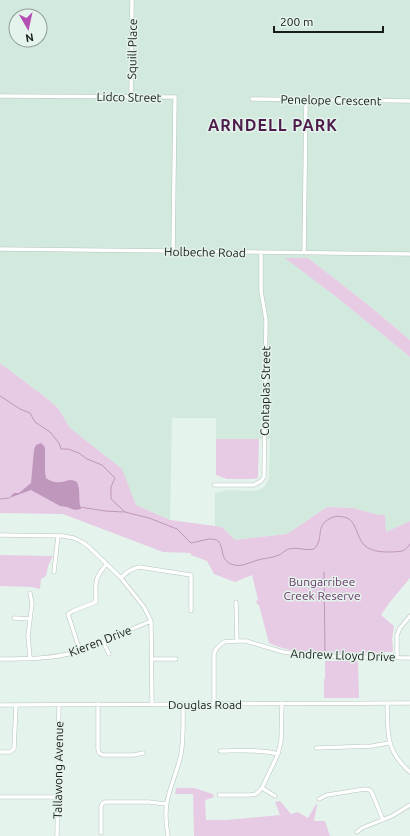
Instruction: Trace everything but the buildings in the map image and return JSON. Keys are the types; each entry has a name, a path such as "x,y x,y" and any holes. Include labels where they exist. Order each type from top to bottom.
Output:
{"street":[{"name":"Squill Place","path":"131,97 132,1"},
{"name":"Lidco Street","path":"0,96 175,97 173,252"},
{"name":"Penelope Crescent","path":"252,99 410,101"},
{"path":"304,253 306,100"},
{"name":"Holbeche Road","path":"0,250 410,254"},
{"name":"Contaplas Street","path":"214,485 254,485 261,481 264,477 266,320 261,291 262,252"},
{"path":"0,535 70,537 89,547 121,578 144,607 151,621 152,704"},
{"path":"54,572 58,536"},
{"path":"80,651 68,614 96,602 97,577 107,564"},
{"path":"121,578 132,568 139,567 191,575 191,611"},
{"path":"30,593 32,603 28,636 30,658"},
{"path":"236,602 237,641"},
{"path":"397,657 397,635 400,628 410,616"},
{"path":"14,618 30,619"},
{"name":"Kieren Drive","path":"0,659 63,656 103,642 151,621"},
{"name":"Andrew Lloyd Drive","path":"214,704 214,651 224,642 246,641 282,652 312,656 410,658"},
{"path":"103,642 109,654"},
{"path":"152,659 176,659"},
{"path":"220,795 256,794 262,788 278,754 282,741 282,703"},
{"path":"387,703 388,733 390,743 394,755 410,772"},
{"name":"Douglas Road","path":"0,705 410,703"},
{"path":"98,704 99,753 102,755 134,755 143,753"},
{"path":"168,836 166,824 166,804 177,771 182,747 183,704"},
{"path":"0,752 10,752 14,749 16,705"},
{"name":"Tallawong Avenue","path":"57,836 59,705"},
{"path":"316,748 372,746 390,743"},
{"path":"220,751 260,750 278,754"},
{"path":"262,788 275,796"},
{"path":"319,799 327,795 368,789 372,793 382,820"},
{"path":"0,797 58,797"},
{"path":"101,833 101,807 105,802 149,802 166,804"},
{"path":"356,832 363,827 401,811 410,804"}],"shaded area":[{"path":"0,0 410,0 410,340 308,258 286,258 410,357 410,521 386,532 385,515 379,515 353,508 327,507 287,534 235,540 222,527 215,527 215,493 228,490 255,491 264,487 269,477 270,439 216,439 216,418 172,418 170,520 136,505 121,469 70,428 58,408 0,363"},
{"path":"41,443 45,448 46,478 55,482 73,480 77,482 81,509 75,510 60,506 31,490 9,498 14,493 19,493 31,483 34,450 36,445"}],"green space":[{"path":"285,258 308,258 367,304 410,340 410,357 339,299"},
{"name":"Bungarribee Creek Reserve","path":"0,363 58,408 70,428 122,469 136,505 170,520 222,527 235,540 287,534 327,507 353,508 379,515 385,515 386,532 410,521 410,578 381,615 394,626 392,639 393,651 373,653 316,653 278,647 269,643 259,605 256,602 258,599 252,575 235,582 214,574 207,561 191,555 191,553 163,552 63,514 0,513"},
{"path":"216,439 259,439 258,478 227,479 216,475"},
{"path":"0,555 53,556 48,566 46,576 41,579 40,589 31,587 0,586"},
{"path":"325,661 358,661 359,698 324,698"},
{"path":"176,788 194,788 213,794 214,797 205,800 206,820 226,820 280,815 275,802 280,801 291,814 298,812 308,818 316,804 314,821 325,821 330,836 194,836 193,794 175,794"}],"waterway":[{"path":"0,396 20,409 30,413 35,422 50,432 59,443 61,449 68,449 79,453 87,459 102,465 115,478 111,487 111,499 125,512 149,518 177,529 191,543 209,539 215,540 221,545 225,559 234,565 243,565 274,557 289,549 314,549 319,541 321,528 326,521 339,516 348,518 352,521 362,543 374,551 400,551 406,549 410,544"},
{"path":"0,499 9,498"},
{"path":"80,507 124,512"},
{"path":"324,572 325,652"}],"district":[{"name":"ARNDELL PARK","path":"273,125"}]}
